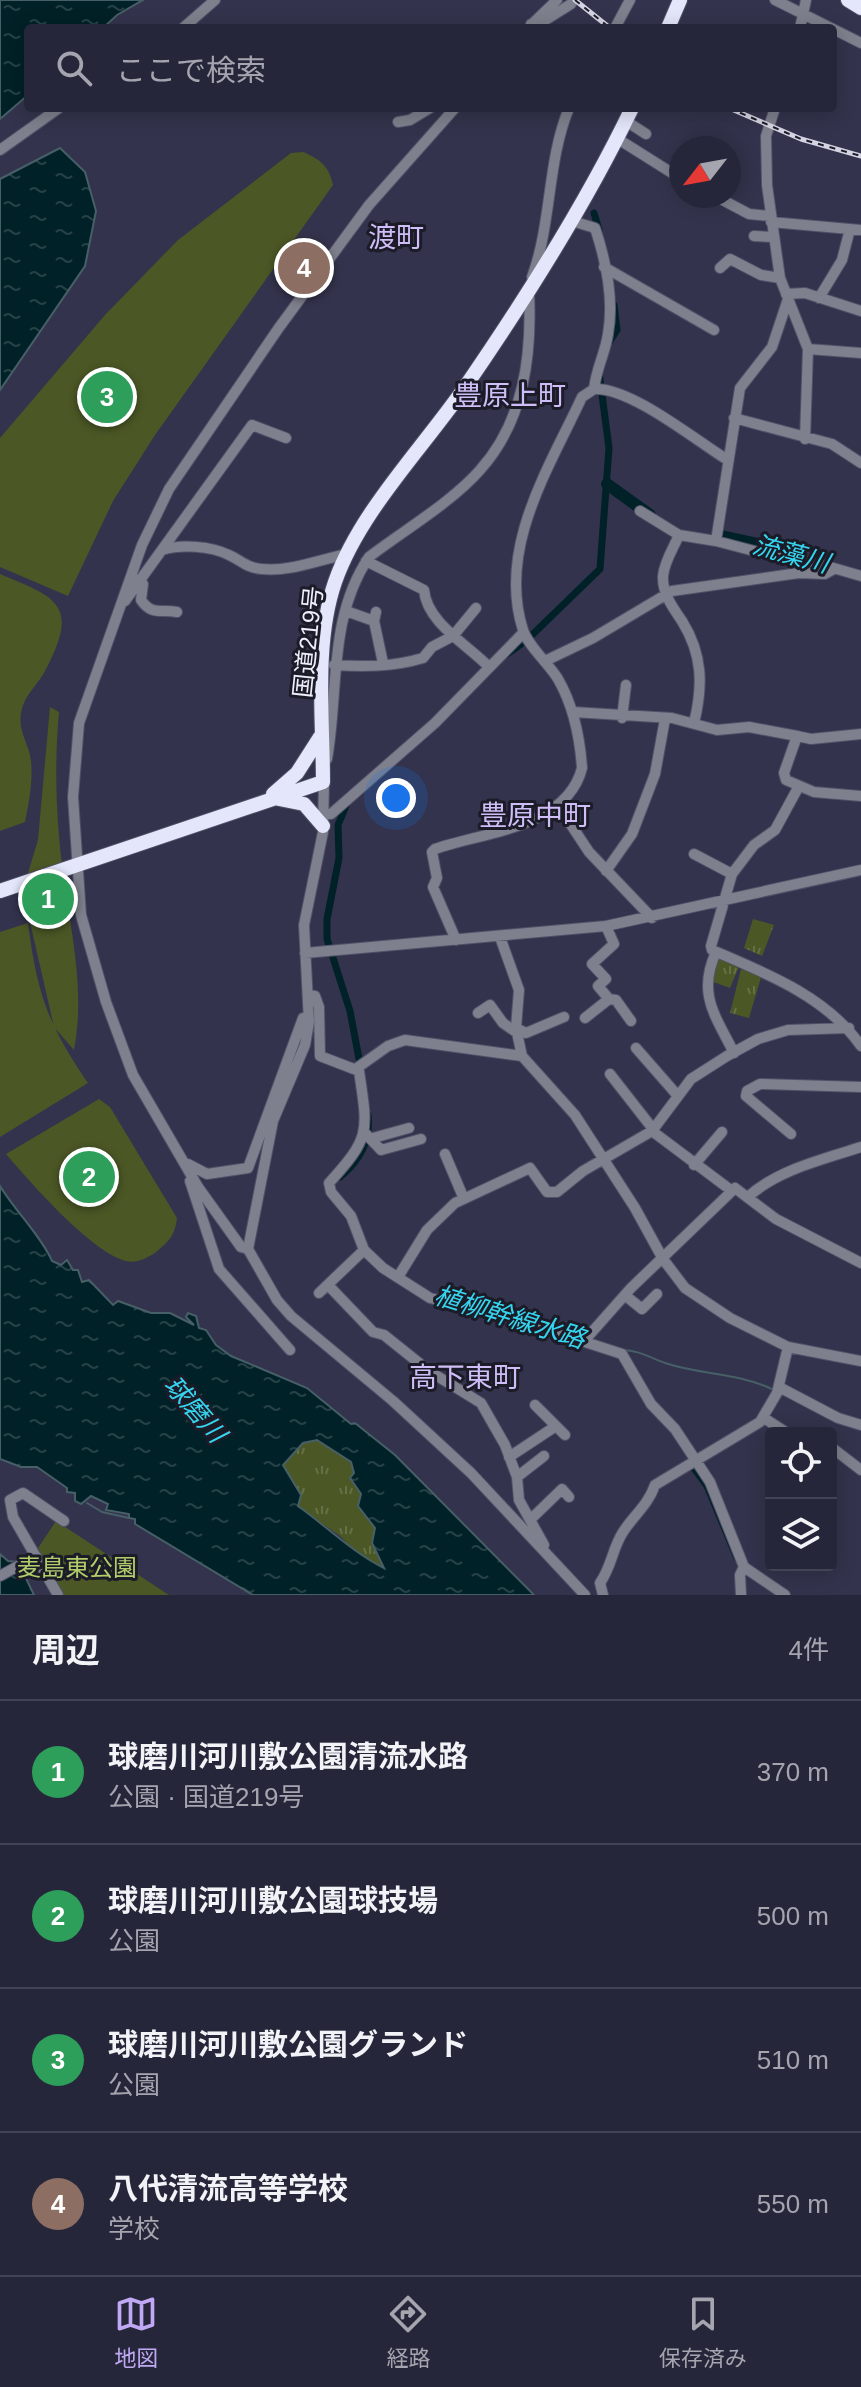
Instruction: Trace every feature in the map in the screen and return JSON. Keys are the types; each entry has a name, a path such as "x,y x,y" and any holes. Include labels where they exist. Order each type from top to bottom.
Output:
{"highway":[{"path":"670,24 680,0"},
{"path":"848,0 861,8"},
{"name":"国道219号","path":"323,782 329,604 355,538 463,390 572,221 629,114"},
{"path":"267,800 297,773 315,749 323,730"},
{"path":"0,891 323,782"},
{"path":"267,800 291,799 304,804 324,820"}],"street":[{"path":"188,24 215,0"},
{"path":"531,24 557,0"},
{"path":"617,24 630,0"},
{"path":"775,0 825,24"},
{"path":"801,24 806,0"},
{"path":"539,24 571,4"},
{"path":"837,30 861,43"},
{"path":"0,150 53,112"},
{"path":"398,122 410,120 423,112"},
{"path":"248,1249 241,1247 232,1236 183,1160 133,1075 115,1031 81,915 80,864 73,797 76,740 86,697 142,545 169,489 278,329 369,205 451,112"},
{"path":"567,112 558,133 554,184 529,287 526,384 491,455 470,480 366,561 346,611 334,665 323,782 324,820 304,925 309,995 305,1045 273,1121 248,1249 277,1300 291,1316 418,1423 493,1496 585,1595"},
{"path":"774,112 766,136 772,237 780,278 808,349 805,439"},
{"path":"629,114 646,134"},
{"path":"618,139 669,171"},
{"path":"738,208 771,219 855,230 842,260 819,298"},
{"path":"572,221 595,228 611,312 594,389"},
{"path":"754,236 772,237"},
{"path":"720,268 730,259 761,275 780,278"},
{"path":"604,267 714,330"},
{"path":"787,297 805,293 861,311"},
{"path":"716,541 726,459 740,388 772,347 787,297"},
{"path":"808,349 861,353"},
{"path":"456,940 433,887 437,878 432,852 528,823 558,805 582,768 573,712 558,679 523,633 517,589 518,556 528,515 582,397 594,389 615,392 648,408 726,459"},
{"path":"734,418 753,420 805,439 832,444 861,463"},
{"path":"119,609 252,425 286,438"},
{"path":"640,511 679,535 758,552 778,552 861,576"},
{"path":"679,535 665,567 667,594 699,662 701,683 694,723"},
{"path":"162,550 208,547 248,567 263,569 290,568 348,554"},
{"path":"366,561 424,590 425,607 489,667"},
{"path":"545,661 593,638 667,594 799,573 825,574 834,569"},
{"path":"139,579 143,584 141,600 146,607 153,612 177,612"},
{"path":"334,665 367,669 383,663 423,658 432,647 453,636 476,608"},
{"path":"346,611 375,616 374,632 383,663"},
{"path":"324,820 409,747 523,633"},
{"path":"622,718 626,685"},
{"path":"573,712 665,719 717,730 749,727 811,739 861,734"},
{"path":"606,871 632,834 655,774 665,719"},
{"path":"797,736 784,777 799,786 826,794 861,796"},
{"path":"799,786 775,830 748,850 732,874 721,902 711,946 716,952 806,995 849,1028 861,1046"},
{"path":"558,805 566,822 606,871 652,918"},
{"path":"694,854 732,874"},
{"path":"305,953 606,926 861,870"},
{"path":"606,926 614,944 592,964 606,979 598,986 609,999 616,1000 631,1021"},
{"path":"500,937 519,990 516,1030 522,1056 565,1103 663,1259 690,1294 788,1347 861,1361"},
{"path":"716,952 706,980 707,995 734,1053"},
{"path":"183,1160 207,1174 248,1168 302,1026 307,977"},
{"path":"309,995 315,996 319,1007 320,1056 357,1068"},
{"path":"585,1018 609,999"},
{"path":"478,1013 490,1005 503,1023 526,1033 564,1017"},
{"path":"399,1275 427,1230 464,1199 530,1168 547,1192 557,1192 603,1159 652,1130 691,1079 758,1039 788,1030 849,1028"},
{"path":"357,1068 388,1046 405,1040 522,1056"},
{"path":"636,1048 678,1096"},
{"path":"357,1068 368,1135 381,1150 421,1139"},
{"path":"610,1074 652,1130 732,1191"},
{"path":"791,1134 746,1096 747,1091 760,1084 861,1087"},
{"path":"409,1128 368,1135 353,1159 329,1183 331,1192 351,1216 364,1250 440,1303 505,1316 585,1339 627,1357 644,1394 675,1429 710,1482 744,1567 785,1595"},
{"path":"694,1165 722,1132"},
{"path":"748,1197 759,1187 832,1155 861,1147"},
{"path":"445,1154 464,1199"},
{"path":"183,1160 219,1269 290,1350"},
{"path":"585,1339 735,1188 776,1219 861,1263"},
{"path":"319,1293 364,1250"},
{"path":"328,1285 373,1332 384,1335 429,1371 481,1403 517,1477 519,1500 547,1554"},
{"path":"626,1296 642,1309 657,1294"},
{"path":"603,1595 600,1583 613,1562 618,1542 650,1500 655,1485 764,1418 779,1387 788,1347"},
{"path":"779,1387 838,1418 861,1425"},
{"path":"535,1405 565,1435"},
{"path":"764,1418 778,1427"},
{"path":"509,1457 556,1426"},
{"path":"837,1448 861,1470"},
{"path":"517,1477 544,1456"},
{"path":"530,1520 562,1489 569,1497"},
{"path":"58,1595 13,1517 10,1500 23,1493 64,1521"},
{"path":"0,1576 36,1556"},
{"path":"741,1595 740,1575 744,1567"}],"green space":[{"path":"303,152 323,164 333,185 155,435 113,501 68,596 0,567 0,438 105,315 178,240 291,153"},
{"path":"0,574 49,598 61,618 61,631 45,671 25,701 21,713 31,769 25,822 0,831"},
{"path":"50,707 59,712 56,774 58,816 78,986 74,1050 54,1027 30,922 28,873 38,840"},
{"path":"753,919 774,925 762,956 744,948"},
{"path":"28,923 46,1008 88,1083 0,1137 0,932"},
{"path":"718,954 740,964 730,988 711,981"},
{"path":"742,965 762,974 749,1018 730,1013"},
{"path":"99,1099 110,1107 177,1218 175,1230 167,1242 145,1259 126,1261 96,1244 62,1215 6,1154"},
{"path":"317,1440 351,1462 355,1473 350,1478 362,1494 358,1506 375,1529 385,1569 358,1554 340,1536 297,1506 283,1465 303,1443"},
{"name":"麦島東公園","path":"56,1521 169,1595 61,1595 38,1548"}],"water":[{"path":"0,0 143,0 107,24 24,24 24,98 0,119"},
{"path":"60,148 85,172 96,211 85,266 0,390 0,179"},
{"name":"球磨川","path":"0,1186 52,1261 61,1265 67,1260 73,1270 78,1270 82,1282 89,1280 113,1305 118,1301 151,1313 170,1313 194,1325 186,1317 188,1313 196,1316 199,1328 206,1330 216,1345 231,1356 307,1388 395,1455 534,1595 253,1595 135,1524 135,1519 129,1518 129,1514 106,1510 108,1504 91,1496 81,1504 75,1501 75,1493 67,1492 67,1488 37,1467 21,1467 0,1459","holes":["317,1440 351,1462 354,1473 350,1478 361,1494 358,1506 375,1528 372,1543 384,1568 350,1547 298,1506 301,1495 283,1465 303,1443"]},
{"path":"0,1554 8,1561 18,1562 34,1595 0,1595"}],"waterway":[{"name":"植柳幹線水路","path":"594,213 599,230"},
{"name":"植柳幹線水路","path":"605,349 617,330 614,305"},
{"name":"植柳幹線水路","path":"531,636 600,569 609,448 599,372"},
{"name":"流藻川","path":"607,484 650,515"},
{"name":"流藻川","path":"721,536 780,549"},
{"name":"植柳幹線水路","path":"506,655 524,642"},
{"name":"植柳幹線水路","path":"346,806 338,825 339,858 327,919 327,939 350,1011 360,1064"},
{"name":"植柳幹線水路","path":"340,1177 363,1149 368,1133 368,1115"},
{"path":"623,1350 678,1367 744,1379 772,1389"},
{"name":"植柳幹線水路","path":"693,1467 707,1486 737,1558"},
{"path":"87,1503 102,1512 129,1518"}],"railway":[{"path":"575,0 605,24"},
{"path":"738,112 801,139 861,156"}],"place":[{"name":"八代清流高等学校","path":"304,268"},
{"name":"球磨川河川敷公園グランド","path":"107,397"},
{"name":"球磨川河川敷公園清流水路","path":"48,899"},
{"name":"球磨川河川敷公園球技場","path":"89,1177"}],"district":[{"name":"渡町","path":"396,237"},
{"name":"豊原上町","path":"510,395"},
{"name":"豊原中町","path":"535,815"},
{"name":"高下東町","path":"465,1377"}]}
